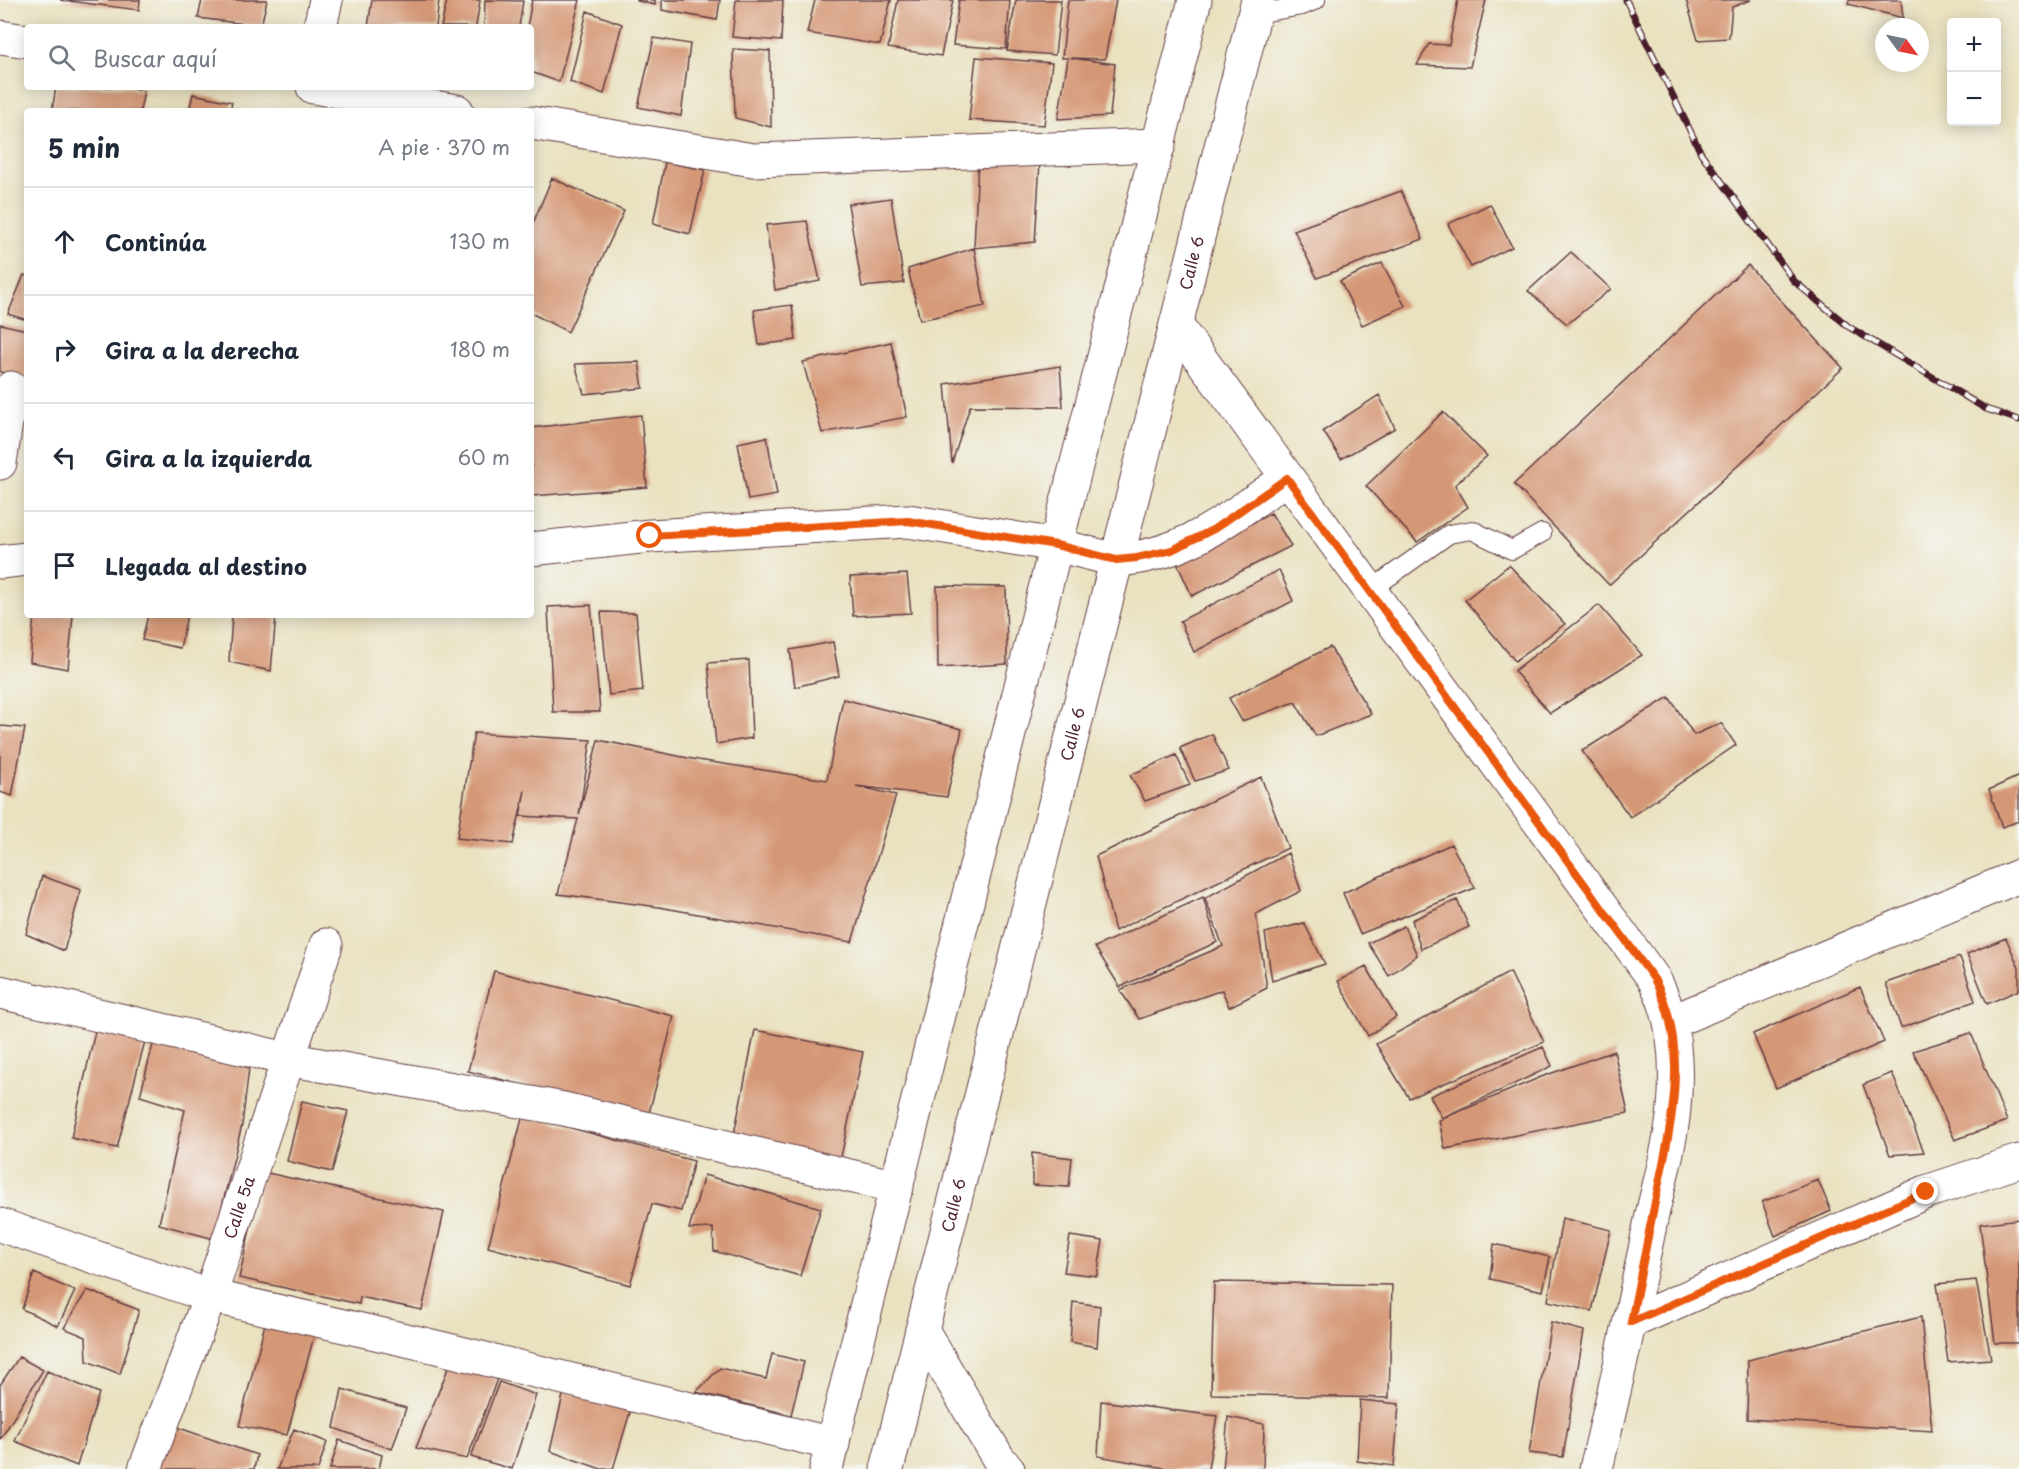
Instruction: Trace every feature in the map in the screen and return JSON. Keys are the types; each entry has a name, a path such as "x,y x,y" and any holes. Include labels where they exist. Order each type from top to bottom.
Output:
{"main road":[{"path":"321,24 326,0"},
{"path":"0,1225 210,1296 424,1344 830,1456 1056,545 1196,0"},
{"name":"Calle 6","path":"886,1469 1256,7"},
{"path":"0,37 24,41"},
{"path":"331,90 439,108"},
{"path":"534,124 753,160 1159,145"},
{"path":"1176,325 1654,979 1666,1000 1671,1022 1675,1067 1674,1109 1631,1322 1596,1469"},
{"path":"0,464 11,388"},
{"path":"534,549 650,536 908,521 1056,545 1116,560 1172,550 1214,529 1287,478"},
{"path":"0,562 24,559"},
{"path":"1671,1022 2019,876"},
{"name":"Calle 5a","path":"145,1469 210,1296 326,945"},
{"path":"0,992 287,1059 564,1109 897,1187"},
{"path":"1631,1322 1926,1192 2019,1161"},
{"path":"922,1330 999,1461 1008,1469"}],"lane":[{"path":"1256,7 1302,6 1316,0"},
{"path":"1369,591 1449,534 1472,530 1512,550 1542,533"}],"building":[{"path":"60,0 140,0 139,10"},
{"path":"202,0 267,0 261,24 198,18"},
{"path":"372,0 439,0 436,24 368,24"},
{"path":"447,0 480,0 476,24 442,24"},
{"path":"485,0 523,1 519,24 484,24"},
{"path":"532,0 580,0 559,82 534,73 534,24 528,24"},
{"path":"655,0 655,5 637,1"},
{"path":"662,0 720,0 717,20 662,10"},
{"path":"736,0 783,0 781,41 732,37"},
{"path":"815,0 891,0 880,45 807,33"},
{"path":"898,0 953,0 941,56 888,48"},
{"path":"959,0 1010,0 1006,49 953,45"},
{"path":"1016,0 1061,0 1055,55 1007,51"},
{"path":"1068,0 1116,0 1105,59 1071,58 1115,64 1110,116 1058,119 1068,58 1062,58"},
{"path":"1458,0 1486,0 1470,67 1417,65 1429,44 1449,45"},
{"path":"1686,0 1751,0 1732,7 1729,38 1698,40"},
{"path":"1849,0 1901,0 1903,18 1848,4"},
{"path":"587,11 622,24 604,94 570,82"},
{"path":"654,38 690,44 681,116 638,107"},
{"path":"733,49 770,51 771,127 735,118"},
{"path":"976,57 1052,63 1044,125 969,120"},
{"path":"56,90 144,91 141,108 52,108"},
{"path":"193,94 232,102 231,108 190,108"},
{"path":"978,160 1040,162 1035,242 974,248"},
{"path":"665,162 705,170 690,234 653,224"},
{"path":"552,178 624,211 568,332 534,315 534,221"},
{"path":"1401,191 1423,239 1317,278 1294,230"},
{"path":"891,198 904,283 862,287 848,204"},
{"path":"1490,204 1512,247 1471,267 1448,224"},
{"path":"807,221 820,281 775,290 766,225"},
{"path":"974,248 985,306 920,320 908,269"},
{"path":"1571,252 1611,289 1567,324 1528,291"},
{"path":"1382,263 1405,306 1362,325 1340,281"},
{"path":"1748,265 1843,368 1609,585 1514,484"},
{"path":"24,275 24,319 8,314"},
{"path":"792,305 796,340 759,345 754,310"},
{"path":"0,324 24,329 24,377 0,372"},
{"path":"891,342 907,417 822,433 803,362"},
{"path":"639,362 643,388 584,394 575,364"},
{"path":"1060,366 1063,407 970,406 952,463 945,384"},
{"path":"1379,395 1395,428 1341,459 1323,431"},
{"path":"1443,412 1487,456 1455,485 1468,507 1417,542 1366,486"},
{"path":"641,415 647,487 534,496 534,428"},
{"path":"767,437 777,495 748,500 738,443"},
{"path":"1271,513 1291,546 1192,596 1177,563"},
{"path":"1509,565 1565,624 1515,661 1465,600"},
{"path":"1279,570 1293,601 1194,652 1180,621"},
{"path":"907,574 911,613 853,616 850,577"},
{"path":"937,586 1006,587 1007,664 938,668"},
{"path":"591,605 600,712 553,712 548,607"},
{"path":"1599,605 1642,655 1550,713 1514,671"},
{"path":"601,612 636,613 643,691 609,695"},
{"path":"34,618 73,618 68,669 30,662"},
{"path":"147,618 186,618 180,648 142,640"},
{"path":"232,618 276,618 271,671 229,662"},
{"path":"833,642 839,676 795,687 790,650"},
{"path":"1330,647 1371,714 1316,736 1295,702 1242,721 1229,698"},
{"path":"749,660 752,738 716,744 708,663"},
{"path":"1669,697 1694,735 1721,723 1736,745 1630,817 1582,751"},
{"path":"843,699 962,729 947,797 856,786 896,795 852,942 659,907 558,894 578,819 520,816 525,790 513,844 457,838 474,733 591,740 579,815 598,740 698,760 827,780"},
{"path":"0,726 25,728 12,796 0,792"},
{"path":"1212,734 1229,770 1195,781 1180,748"},
{"path":"1176,755 1190,785 1145,801 1130,775"},
{"path":"2019,776 2019,821 2002,827 1989,790"},
{"path":"1261,777 1288,848 1115,931 1096,856"},
{"path":"1451,844 1475,888 1360,934 1343,893"},
{"path":"1288,853 1301,891 1256,914 1267,988 1229,1007 1222,990 1139,1019 1120,990 1223,946 1205,898"},
{"path":"42,876 81,890 64,951 26,934"},
{"path":"1203,897 1217,942 1120,987 1095,947"},
{"path":"1457,900 1469,927 1421,949 1412,920"},
{"path":"1304,923 1325,964 1272,981 1265,933"},
{"path":"1404,926 1417,955 1389,976 1368,943"},
{"path":"2006,938 2019,968 2019,990 1987,1004 1967,954"},
{"path":"1960,957 1975,1001 1901,1028 1886,983"},
{"path":"1366,966 1396,1017 1368,1036 1338,981"},
{"path":"494,971 674,1016 648,1117 468,1071"},
{"path":"1510,972 1544,1042 1409,1098 1376,1044"},
{"path":"1860,987 1884,1042 1776,1088 1753,1034"},
{"path":"96,1027 145,1041 117,1148 71,1138"},
{"path":"755,1030 863,1052 840,1162 733,1139"},
{"path":"1971,1033 2007,1121 1955,1140 1913,1051"},
{"path":"153,1044 200,1052 249,1068 242,1125 214,1239 159,1224 185,1110 140,1096"},
{"path":"1543,1047 1552,1066 1442,1118 1430,1096"},
{"path":"1614,1051 1628,1113 1445,1149 1439,1120 1541,1077"},
{"path":"1892,1073 1924,1152 1890,1155 1863,1085"},
{"path":"302,1101 348,1111 332,1172 287,1161"},
{"path":"523,1115 694,1161 681,1211 652,1204 630,1285 488,1247"},
{"path":"1032,1153 1072,1158 1069,1187 1032,1185"},
{"path":"263,1172 444,1212 422,1310 360,1297 359,1304 239,1278"},
{"path":"704,1175 821,1208 800,1276 714,1251 713,1228 689,1229"},
{"path":"1818,1180 1831,1211 1775,1236 1762,1202"},
{"path":"1562,1218 1611,1230 1592,1311 1548,1301"},
{"path":"2019,1219 2019,1343 1995,1343 1980,1224"},
{"path":"1070,1236 1103,1241 1097,1276 1064,1272"},
{"path":"1494,1244 1550,1257 1543,1291 1490,1279"},
{"path":"34,1273 75,1291 58,1326 22,1309"},
{"path":"1976,1280 1991,1359 1948,1362 1937,1284"},
{"path":"1214,1282 1392,1285 1389,1398 1211,1394"},
{"path":"87,1290 139,1310 120,1374 87,1361 86,1337 64,1328"},
{"path":"1073,1302 1100,1306 1097,1347 1070,1342"},
{"path":"267,1316 316,1329 287,1435 239,1426"},
{"path":"1921,1317 1932,1431 1747,1419 1748,1360"},
{"path":"1551,1322 1584,1331 1563,1457 1529,1453"},
{"path":"772,1354 804,1362 791,1415 696,1392 720,1368 766,1379"},
{"path":"19,1357 43,1370 0,1440 0,1385"},
{"path":"449,1366 497,1379 467,1459 416,1448"},
{"path":"47,1371 99,1393 77,1466 15,1441"},
{"path":"499,1382 536,1395 512,1469 471,1457"},
{"path":"342,1389 406,1408 392,1449 334,1428"},
{"path":"564,1391 631,1409 613,1469 601,1469 550,1451"},
{"path":"1360,1400 1399,1404 1394,1466 1357,1461"},
{"path":"1101,1401 1217,1416 1208,1469 1170,1469 1098,1456"},
{"path":"1228,1417 1264,1424 1263,1469 1223,1469"},
{"path":"165,1423 257,1455 254,1469 152,1469"},
{"path":"294,1429 327,1442 318,1469 277,1469"},
{"path":"339,1440 382,1455 379,1469 330,1469"}],"railway":[{"path":"1626,0 1701,153 1794,281 1849,327 1986,409 2019,420"}],"route":[{"path":"650,536 908,521 1056,545 1116,560 1172,550 1214,529 1287,478 1654,979 1666,1000 1671,1022 1675,1067 1674,1109 1631,1322 1926,1192"}]}
